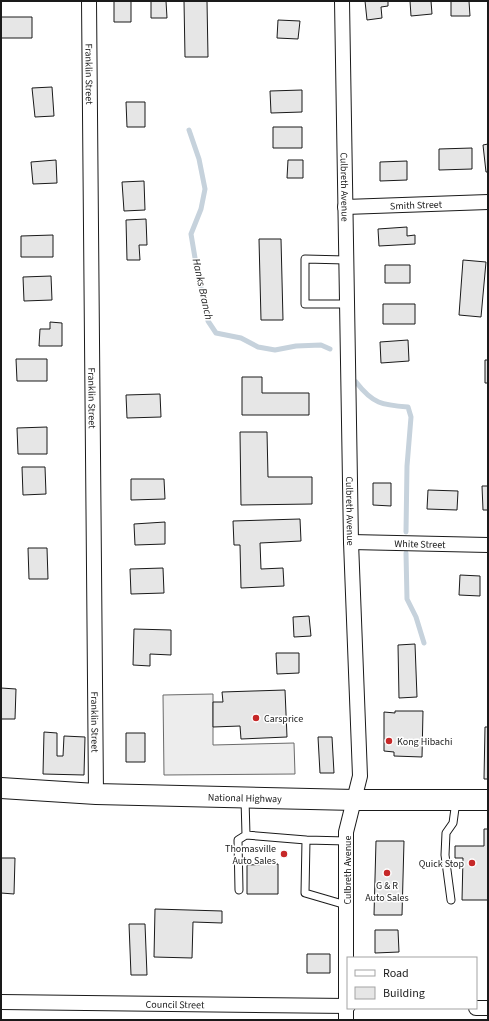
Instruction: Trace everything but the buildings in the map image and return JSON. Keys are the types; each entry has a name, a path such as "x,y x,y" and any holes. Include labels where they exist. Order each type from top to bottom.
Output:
{"main road":[{"name":"National Highway","path":"1,788 96,794 245,798 488,800"}],"street":[{"name":"Franklin Street","path":"89,1 96,794"},
{"name":"Culbreth Avenue","path":"342,1 351,542 360,776 346,832 347,1011"},
{"name":"Smith Street","path":"345,207 488,202"},
{"name":"White Street","path":"351,542 488,545"},
{"name":"Council Street","path":"1,1002 347,1011"},
{"path":"477,1008 488,1008"}],"lane":[{"path":"346,260 305,259 305,304 346,304"},
{"path":"245,798 246,835"},
{"path":"451,900 445,855 446,833 453,823 456,800"},
{"path":"239,890 238,840 246,835 306,840 346,841"},
{"path":"306,840 305,893 346,904"}],"shaded area":[{"path":"213,694 213,745 294,743 295,774 164,775 163,695"}],"waterway":[{"name":"Hanks Branch","path":"189,130 199,159 205,189 201,209 191,234 208,321 216,333 241,338 258,347 275,350 296,346 321,345 330,349"},
{"name":"Hanks Branch","path":"356,382 368,395 379,402 408,407 411,417 407,466 406,532"},
{"name":"Hanks Branch","path":"406,553 407,599 416,617 424,643"}],"place":[{"name":"Carsprice","path":"256,718"},
{"name":"Kong Hibachi","path":"389,741"},
{"name":"Thomasville Auto Sales","path":"284,854"},
{"name":"Quick Stop","path":"472,863"},
{"name":"G & R Auto Sales","path":"387,873"}]}
